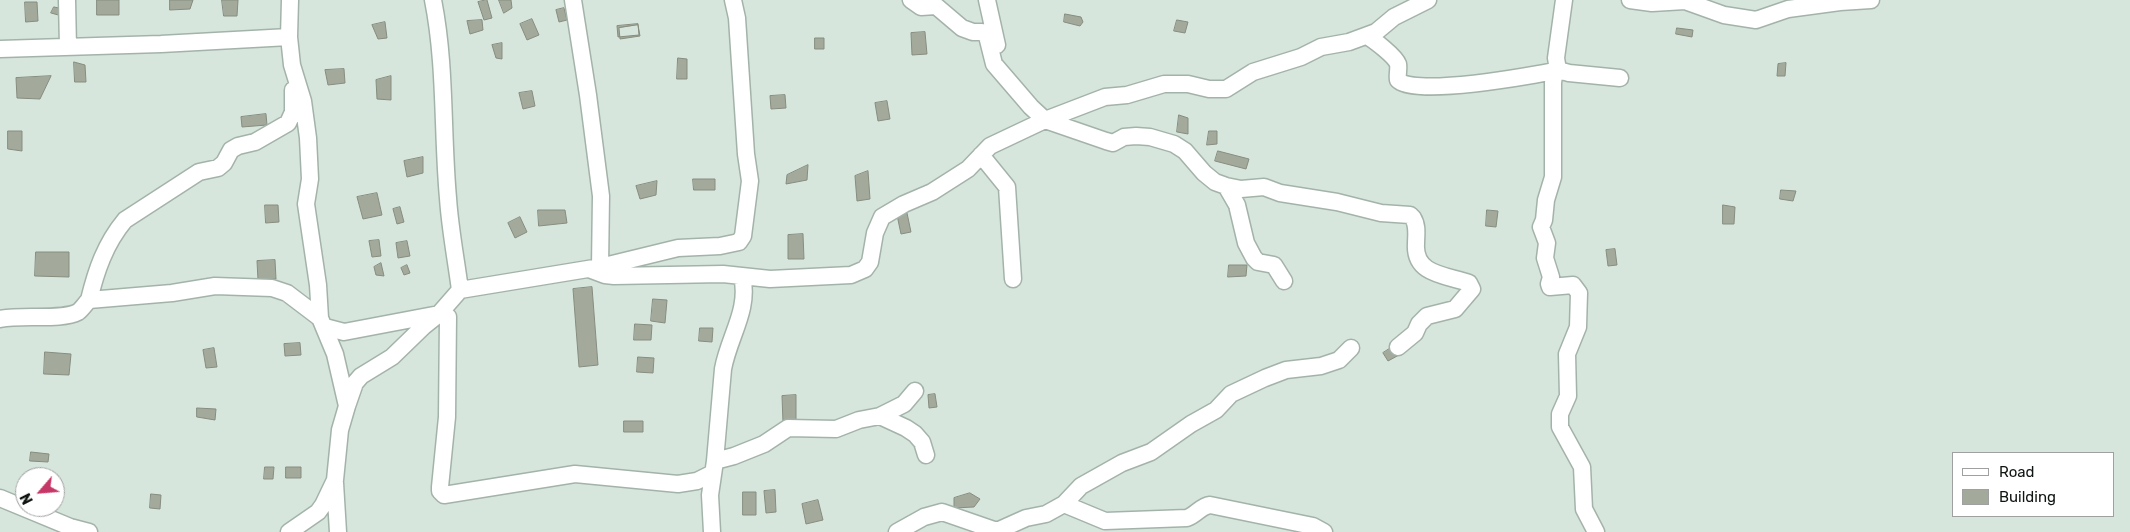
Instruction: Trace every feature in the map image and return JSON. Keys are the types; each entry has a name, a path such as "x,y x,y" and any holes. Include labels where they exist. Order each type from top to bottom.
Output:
{"street":[{"path":"67,0 68,47"},
{"path":"0,320 25,316 69,315 80,311 88,300 96,270 112,237 124,220 199,172 218,168 224,163 230,150 255,142 291,120 294,103 289,37 290,0"},
{"path":"433,0 444,99 448,198 460,290"},
{"path":"573,0 601,196 595,268"},
{"path":"338,532 335,480 340,430 355,383 361,376 392,357 439,314 460,290 595,268 678,248 733,245 739,242 743,236 750,181 746,154 737,18 733,0"},
{"path":"911,0 921,6 936,6 962,28 973,32 982,32 986,36 994,64 1031,107 1046,120 1113,143 1124,137 1136,136 1150,137 1174,144 1194,160 1204,173 1215,182 1226,186 1242,189 1264,187 1280,193 1337,202 1381,214 1410,216 1413,218 1416,231 1416,258 1422,267 1470,283 1472,289 1455,308 1427,316 1419,324 1415,333 1398,347"},
{"path":"987,0 1006,78"},
{"path":"595,268 605,276 723,274 770,279 851,275 865,270 870,262 875,233 882,217 904,204 932,192 968,169 990,146 1046,120 1105,97 1127,95 1164,84 1188,84 1209,89 1226,89 1253,72 1301,57 1321,47 1367,36 1376,32 1394,17 1428,0"},
{"path":"1564,0 1556,58 1558,70 1554,75 1553,83 1553,177 1541,227 1547,243 1545,258 1551,277 1550,287 1573,285 1579,293 1578,327 1567,354 1568,396 1560,414 1560,427 1582,467 1584,509 1596,532"},
{"path":"1630,0 1652,3 1685,1 1724,15 1756,20 1788,8 1871,0"},
{"path":"1367,36 1374,39 1396,61 1398,80 1405,85 1427,88 1452,86 1558,70 1569,73 1620,78"},
{"path":"0,49 289,37"},
{"path":"292,65 303,101 308,138 310,179 306,204 322,323 340,372 347,406"},
{"path":"981,156 1008,187 1013,279"},
{"path":"1226,186 1237,206 1246,243 1254,258 1258,262 1274,265 1284,281"},
{"path":"712,532 709,476 726,354 745,299 742,276"},
{"path":"88,300 172,293 215,286 272,288 288,293 322,323 344,332 444,314 449,320 447,417 440,487 442,494 451,495 575,474 678,484 709,476 734,456 764,444 788,428 836,429 859,420 880,416 904,404 915,391"},
{"path":"897,532 924,517 942,512 997,532 1026,518 1046,514 1064,504 1081,486 1122,463 1151,452 1191,424 1216,410 1231,394 1286,370 1321,366 1339,360 1351,348"},
{"path":"880,416 915,434 922,442 926,455"},
{"path":"289,532 318,512 335,480"},
{"path":"0,498 70,530 89,532"},
{"path":"1064,504 1108,522 1120,519 1187,518 1193,516 1205,506 1210,505 1313,526 1324,532"}],"building":[{"path":"97,0 119,0 119,15 97,15"},
{"path":"170,0 193,0 190,9 170,10"},
{"path":"222,0 238,0 237,16 224,16"},
{"path":"487,0 492,18 484,20 478,2"},
{"path":"499,0 511,0 512,8 504,13"},
{"path":"25,2 37,2 38,21 26,22"},
{"path":"54,7 64,9 62,16 51,13"},
{"path":"564,8 567,20 559,22 556,10"},
{"path":"1065,14 1081,17 1083,22 1080,26 1064,22"},
{"path":"532,19 539,35 527,40 520,24"},
{"path":"482,20 483,30 470,34 467,21"},
{"path":"1177,20 1188,22 1185,33 1174,31"},
{"path":"385,22 387,38 378,39 372,25"},
{"path":"638,24 639,35 618,37 617,26"},
{"path":"638,25 640,36 620,39 619,28"},
{"path":"1677,28 1693,30 1692,37 1676,34"},
{"path":"925,32 927,54 912,55 911,33"},
{"path":"815,38 824,38 824,49 815,49"},
{"path":"502,43 502,59 496,58 492,45"},
{"path":"678,58 687,59 687,79 677,79"},
{"path":"74,62 85,65 86,82 75,82"},
{"path":"1786,63 1785,76 1777,76 1778,64"},
{"path":"344,69 345,83 328,85 325,70"},
{"path":"51,76 40,99 17,98 16,78"},
{"path":"391,76 391,100 377,99 376,80"},
{"path":"532,91 535,106 523,109 519,93"},
{"path":"785,95 786,108 771,109 770,96"},
{"path":"887,101 890,119 878,121 875,103"},
{"path":"266,114 267,125 242,127 241,117"},
{"path":"1179,115 1188,118 1188,134 1177,132"},
{"path":"8,131 22,131 22,151 8,149"},
{"path":"1209,131 1217,131 1217,144 1207,145"},
{"path":"1218,151 1249,159 1246,169 1215,161"},
{"path":"423,157 423,173 407,177 404,161"},
{"path":"808,165 807,180 786,184 787,175"},
{"path":"868,171 870,199 857,201 855,176"},
{"path":"693,179 715,179 715,190 694,190"},
{"path":"657,181 656,195 640,199 636,186"},
{"path":"1781,190 1796,191 1793,201 1780,199"},
{"path":"377,193 382,215 363,219 357,197"},
{"path":"265,205 278,205 279,222 266,223"},
{"path":"1723,205 1735,207 1734,224 1723,224"},
{"path":"400,207 404,222 397,224 393,209"},
{"path":"538,210 565,210 567,223 539,226"},
{"path":"1487,210 1498,211 1496,227 1486,226"},
{"path":"907,213 911,232 901,234 897,215"},
{"path":"520,217 527,232 515,238 508,223"},
{"path":"803,234 804,259 788,259 788,235"},
{"path":"379,240 381,256 372,257 369,241"},
{"path":"407,241 410,256 398,258 396,243"},
{"path":"1615,249 1617,265 1608,266 1606,250"},
{"path":"36,252 69,252 69,277 35,276"},
{"path":"275,260 276,279 258,280 257,261"},
{"path":"381,263 384,276 376,275 374,267"},
{"path":"407,265 410,273 404,275 401,268"},
{"path":"1229,265 1247,265 1246,276 1228,277"},
{"path":"592,287 598,365 579,367 573,289"},
{"path":"653,299 667,300 665,323 651,321"},
{"path":"635,324 652,325 651,340 634,340"},
{"path":"700,328 713,328 712,342 699,341"},
{"path":"300,343 301,355 285,356 284,344"},
{"path":"1394,346 1399,355 1388,361 1383,353"},
{"path":"214,348 217,367 206,368 203,350"},
{"path":"45,352 71,354 69,375 44,374"},
{"path":"638,357 654,358 653,373 637,372"},
{"path":"935,394 937,407 929,408 928,395"},
{"path":"796,395 796,423 783,423 782,396"},
{"path":"197,408 216,409 215,420 197,417"},
{"path":"624,421 643,421 643,432 624,432"},
{"path":"31,452 49,454 48,462 30,461"},
{"path":"265,467 274,467 273,479 264,479"},
{"path":"286,467 301,467 301,478 286,478"},
{"path":"775,490 776,512 766,513 764,491"},
{"path":"743,492 756,492 756,515 743,515"},
{"path":"970,493 980,499 974,507 954,508 954,498"},
{"path":"151,494 161,495 160,509 150,508"},
{"path":"818,500 823,520 806,524 802,504"}]}
